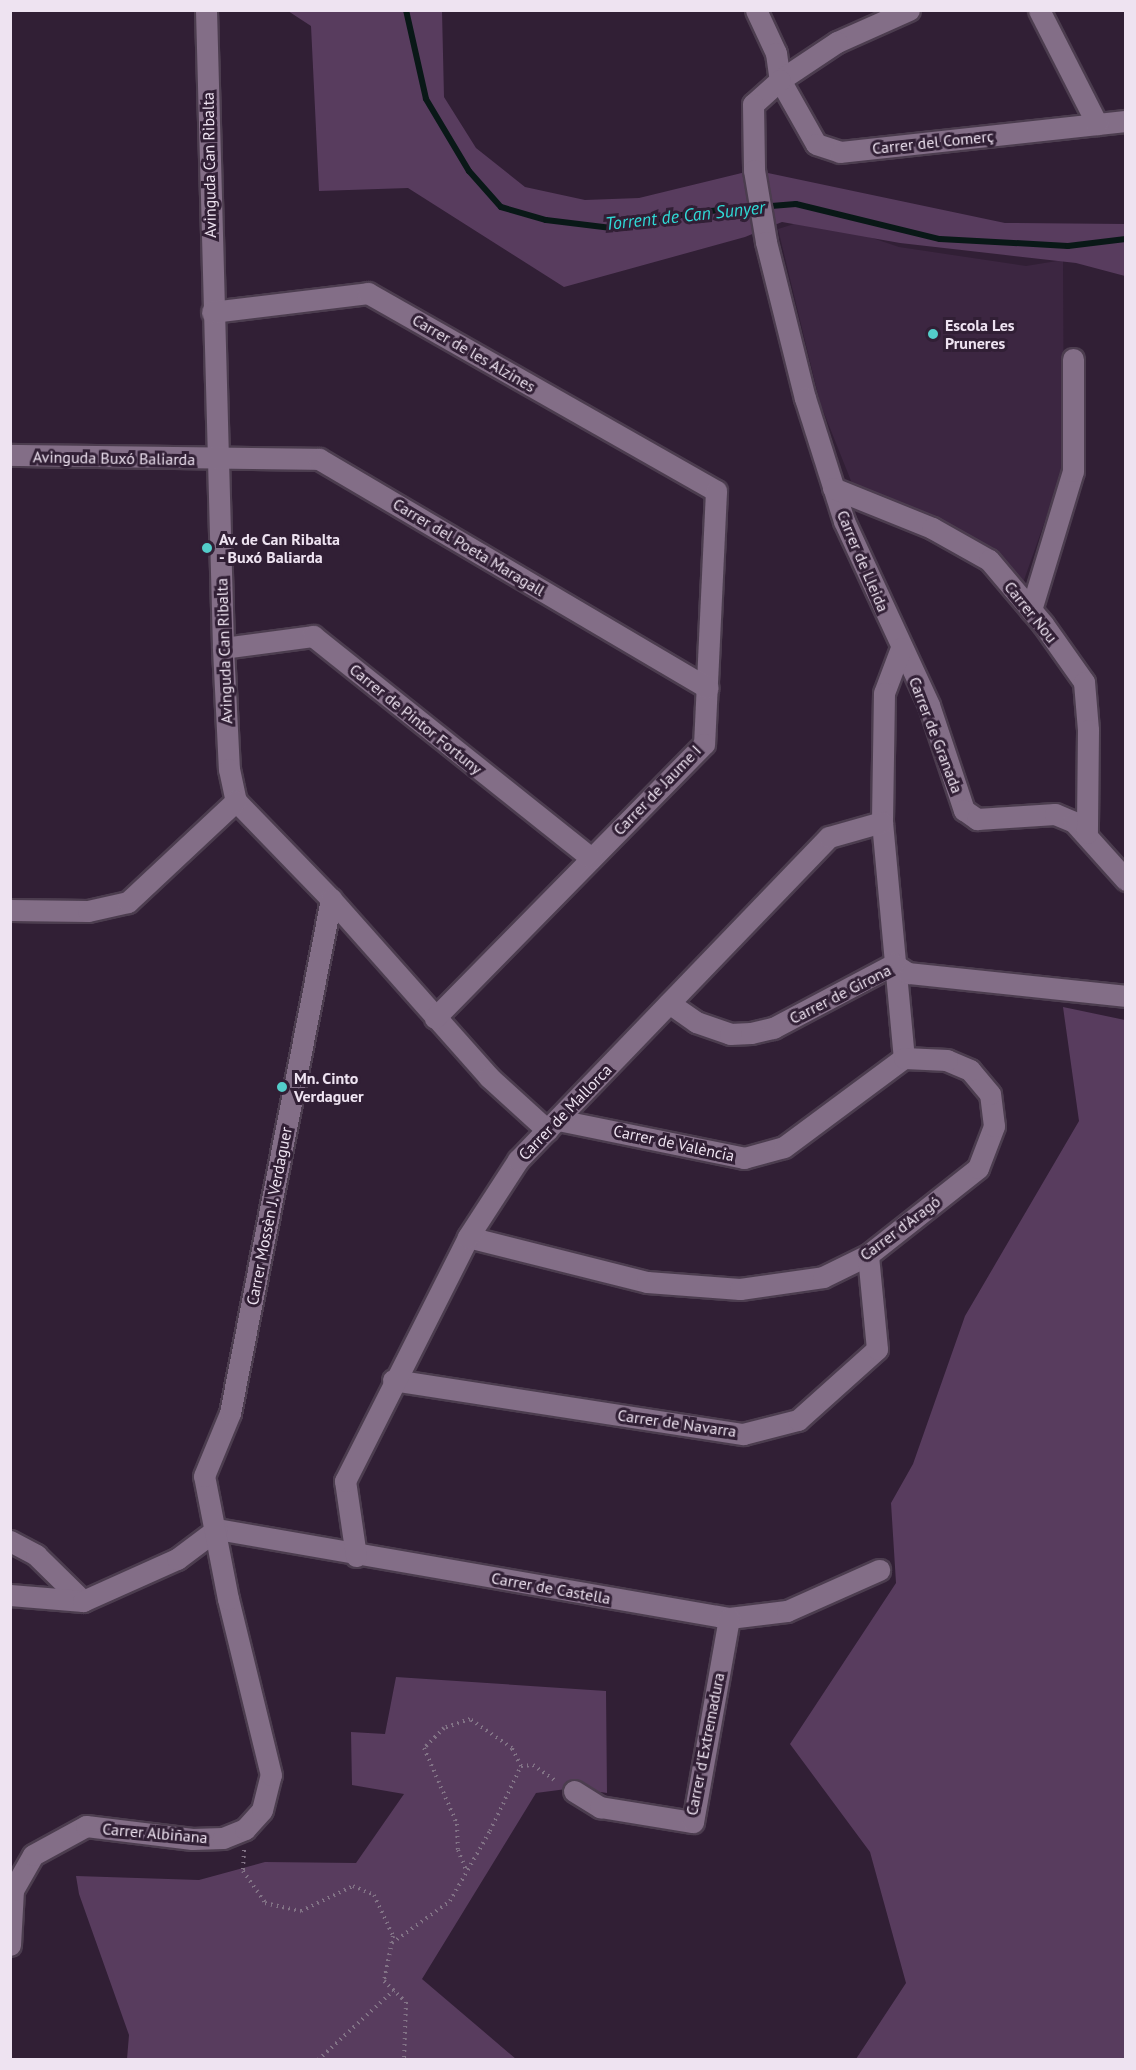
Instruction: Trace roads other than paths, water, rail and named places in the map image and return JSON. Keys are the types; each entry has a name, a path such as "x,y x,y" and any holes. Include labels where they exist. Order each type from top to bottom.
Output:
{"street":[{"name":"Avinguda Can Ribalta","path":"206,10 212,312 223,648 229,769 236,801"},
{"name":"Carrer del Comerç","path":"756,10 776,53 780,80 816,144 840,152 1125,121"},
{"name":"Carrer de Lleida","path":"902,648 844,521 805,398 766,242 754,170 753,104 780,80 837,42 909,10"},
{"path":"1039,10 1096,124"},
{"name":"Carrer de les Alzines","path":"212,312 368,293 716,491"},
{"path":"1031,610 1073,471 1073,359"},
{"name":"Avinguda Buxó Baliarda","path":"10,455 218,460"},
{"name":"Carrer del Poeta Maragall","path":"218,460 319,459 706,688"},
{"name":"Carrer Nou","path":"834,488 932,528 989,560 1031,610 1084,682 1088,730 1087,833"},
{"name":"Carrer de Jaume I","path":"435,1018 704,744 716,491"},
{"name":"Carrer de Pintor Fortuny","path":"223,648 313,636 591,858"},
{"path":"902,648 884,693 882,822 904,1058"},
{"name":"Carrer de Granada","path":"902,648 928,705 964,810 977,819 1055,814 1087,833 1111,868 1125,880"},
{"path":"10,910 88,911 128,902 236,801 331,899 489,1077 552,1125"},
{"name":"Carrer de Mallorca","path":"356,1556 345,1481 393,1380 468,1237 518,1160 829,837 882,822"},
{"name":"Carrer Mossèn J. Verdaguer","path":"217,1529 204,1476 231,1413 331,899"},
{"name":"Carrer de Girona","path":"669,1003 696,1022 730,1034 751,1033 773,1028 894,964 908,973 1125,996"},
{"name":"Carrer de València","path":"552,1125 744,1158 784,1147 904,1058"},
{"name":"Carrer d'Aragó","path":"468,1237 647,1282 740,1289 823,1277 867,1255 978,1168 994,1126 990,1094 970,1070 947,1060 904,1058"},
{"name":"Carrer de Navarra","path":"393,1380 743,1434 798,1420 877,1349 867,1255"},
{"path":"10,1595 83,1601 177,1559 217,1529"},
{"name":"Carrer de Castella","path":"217,1529 356,1556 729,1618 786,1611 879,1570"},
{"name":"Carrer Albiñana","path":"10,1945 12,1889 33,1855 86,1826 192,1839 223,1838 245,1829 262,1810 271,1774 228,1599 217,1529"},
{"path":"10,1541 36,1555 83,1601"},
{"name":"Carrer d'Extremadura","path":"574,1791 600,1807 693,1822 729,1618"}],"waterway":[{"name":"Torrent de Can Sunyer","path":"406,10 426,99 469,171 501,207 546,220 612,228 698,212 796,204 940,239 1068,246 1126,239"}],"place":[{"name":"Escola Les Pruneres","path":"933,334"},
{"name":"Av. de Can Ribalta - Buxó Baliarda","path":"207,548"},
{"name":"Mn. Cinto Verdaguer","path":"282,1087"}]}
